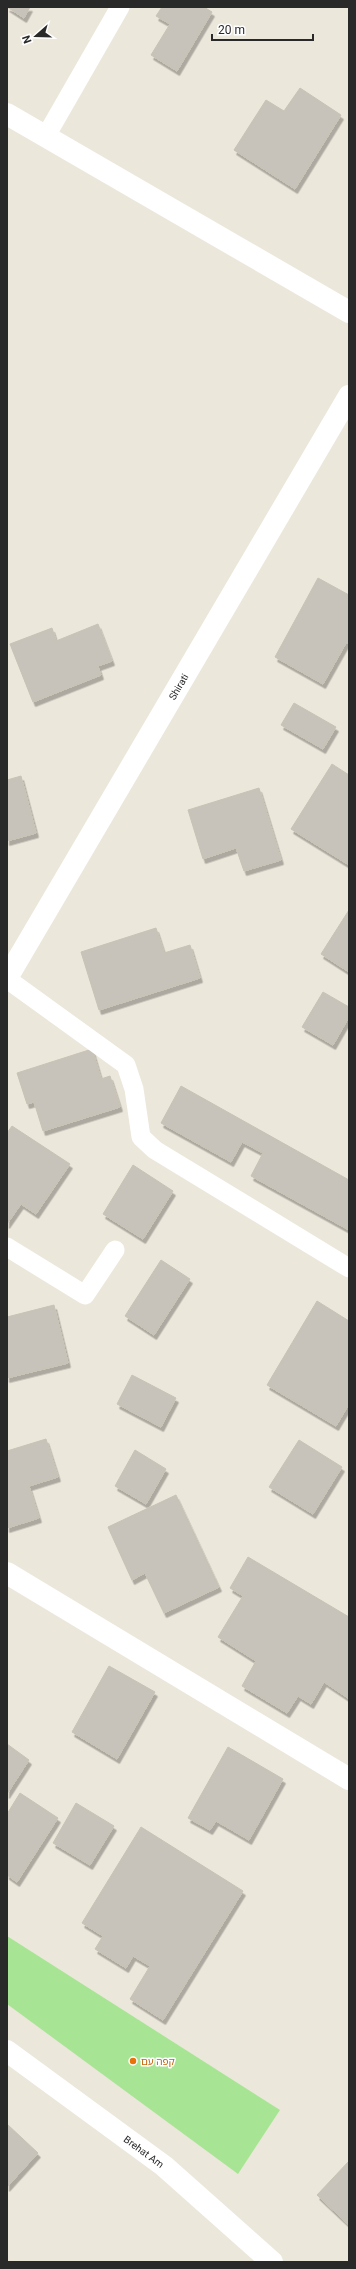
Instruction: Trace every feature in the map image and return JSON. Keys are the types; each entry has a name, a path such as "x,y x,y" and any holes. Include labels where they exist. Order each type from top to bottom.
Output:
{"street":[{"path":"7,114 349,312"},
{"name":"Shirati","path":"7,979 349,396"},
{"path":"7,1573 349,1779"},
{"name":"Brehat Am","path":"7,2051 164,2166 272,2262"}],"lane":[{"path":"46,136 120,7"},
{"path":"7,979 126,1065 134,1088 141,1137 154,1150 349,1268"},
{"path":"7,1247 85,1296 115,1250"}],"green space":[{"path":"7,1936 280,2110 238,2174 7,2004"}],"building":[{"path":"7,7 30,7 24,18"},
{"path":"162,7 204,7 212,12 177,71 151,55 170,24 156,16"},
{"path":"300,88 341,115 295,189 234,150 266,100 284,111"},
{"path":"318,578 349,595 349,644 346,643 323,684 275,657"},
{"path":"98,624 112,661 98,666 101,675 33,702 10,644 52,628 56,641"},
{"path":"294,703 336,727 323,749 281,725"},
{"path":"332,764 349,775 349,865 291,829"},
{"path":"21,776 36,833 7,841 7,780"},
{"path":"259,788 281,860 244,871 236,848 203,859 188,810"},
{"path":"349,910 349,972 321,954"},
{"path":"156,928 164,953 190,945 200,978 99,1010 81,952"},
{"path":"323,992 349,1007 349,1017 333,1045 302,1027"},
{"path":"92,1049 101,1079 110,1076 120,1107 43,1131 34,1102 27,1104 17,1073"},
{"path":"181,1086 349,1180 349,1230 251,1176 263,1153 242,1142 231,1162 161,1123"},
{"path":"12,1126 70,1164 36,1214 21,1204 7,1224 7,1133"},
{"path":"133,1165 173,1191 143,1239 103,1214"},
{"path":"161,1260 190,1279 154,1335 125,1316"},
{"path":"317,1301 349,1321 349,1404 336,1426 267,1385"},
{"path":"54,1305 68,1363 7,1378 7,1317"},
{"path":"132,1375 176,1398 161,1427 117,1404"},
{"path":"46,1439 58,1477 29,1486 39,1518 7,1528 7,1451"},
{"path":"299,1440 342,1467 313,1514 269,1487"},
{"path":"135,1450 166,1469 146,1504 115,1486"},
{"path":"176,1495 219,1587 164,1613 145,1573 132,1580 108,1527"},
{"path":"248,1557 349,1617 348,1698 324,1682 311,1704 298,1696 287,1713 242,1686 256,1661 218,1637 243,1596 230,1588"},
{"path":"109,1666 155,1692 117,1759 72,1732"},
{"path":"7,1744 29,1760 7,1794"},
{"path":"228,1747 283,1779 249,1840 216,1821 210,1830 188,1818"},
{"path":"20,1793 58,1818 17,1882 7,1875 7,1814"},
{"path":"76,1803 114,1826 90,1865 53,1843"},
{"path":"141,1827 243,1891 163,2020 130,1999 150,1966 133,1956 126,1968 95,1949 103,1936 82,1923"},
{"path":"7,2124 38,2153 7,2187"},
{"path":"349,2161 349,2225 317,2195"}],"place":[{"name":"קפה עם","path":"133,2061"}]}
